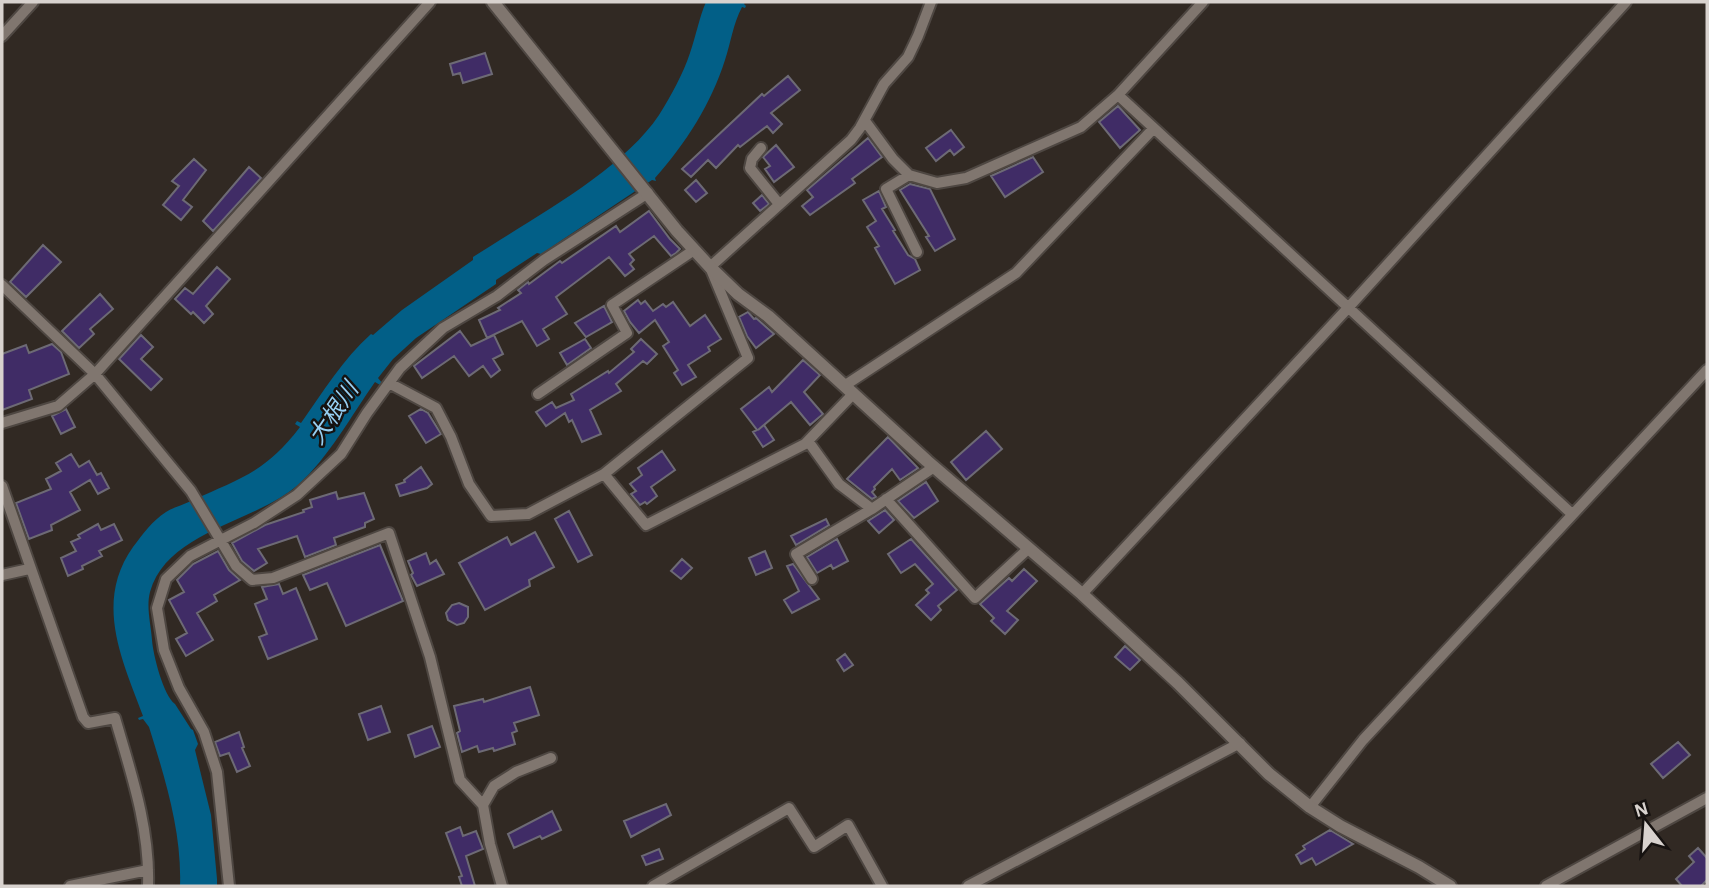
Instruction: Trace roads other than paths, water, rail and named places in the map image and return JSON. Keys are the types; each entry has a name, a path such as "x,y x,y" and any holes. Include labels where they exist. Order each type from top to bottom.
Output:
{"street":[{"path":"2,36 33,2"},
{"path":"2,423 58,406 95,374 430,2"},
{"path":"494,2 710,267 934,467 1082,594 1178,683 1269,774 1340,826 1450,886"},
{"path":"710,267 851,140 884,84 908,57 931,2"},
{"path":"864,121 909,175 937,183 966,178 1081,127 1118,95 1203,2"},
{"path":"1082,594 1347,309 1626,2"},
{"path":"1118,95 1572,514"},
{"path":"604,474 646,526 808,441 848,390 1016,273 1153,129"},
{"path":"761,148 752,159 750,168 779,204"},
{"path":"909,175 886,189 918,252"},
{"path":"229,886 216,772 204,733 179,688 164,650 157,608 166,579 190,556 219,538 254,523 297,495 341,454 400,368 443,328 497,296 544,260 648,193"},
{"path":"538,394 627,333 612,305 694,250"},
{"path":"389,383 436,408 451,437 469,484 491,516 528,514 604,474 748,358 710,267"},
{"path":"2,285 95,374 191,491 236,566 253,580 261,581 389,533 430,657 460,780 482,805 502,886"},
{"path":"1311,807 1363,740 1707,370"},
{"path":"808,441 839,484 872,509"},
{"path":"812,579 796,554 872,509 934,467"},
{"path":"2,486 83,717 88,723 116,718 142,815 148,847 148,886"},
{"path":"886,499 975,598 1029,548"},
{"path":"2,575 29,569"},
{"path":"968,886 1240,744"},
{"path":"482,805 494,786 516,772 551,758"},
{"path":"1546,886 1707,798"},
{"path":"653,886 789,808 814,847 848,825 882,886"},
{"path":"70,886 148,870"}],"water":[{"name":"大根川","path":"706,2 745,2 746,6 742,7 739,13 725,60 705,107 687,137 655,178 656,181 652,180 541,254 537,253 416,338 393,359 378,378 382,383 380,385 375,382 330,449 298,485 280,498 193,541 159,571 149,598 153,646 166,692 193,730 198,744 195,750 211,815 217,879 217,886 180,886 178,846 166,785 149,727 143,719 138,718 143,716 120,652 113,610 121,568 133,547 166,512 238,480 275,455 300,427 295,424 297,421 301,423 342,365 371,334 473,260 473,257 573,193 622,156 659,115 672,93 687,61"}]}
